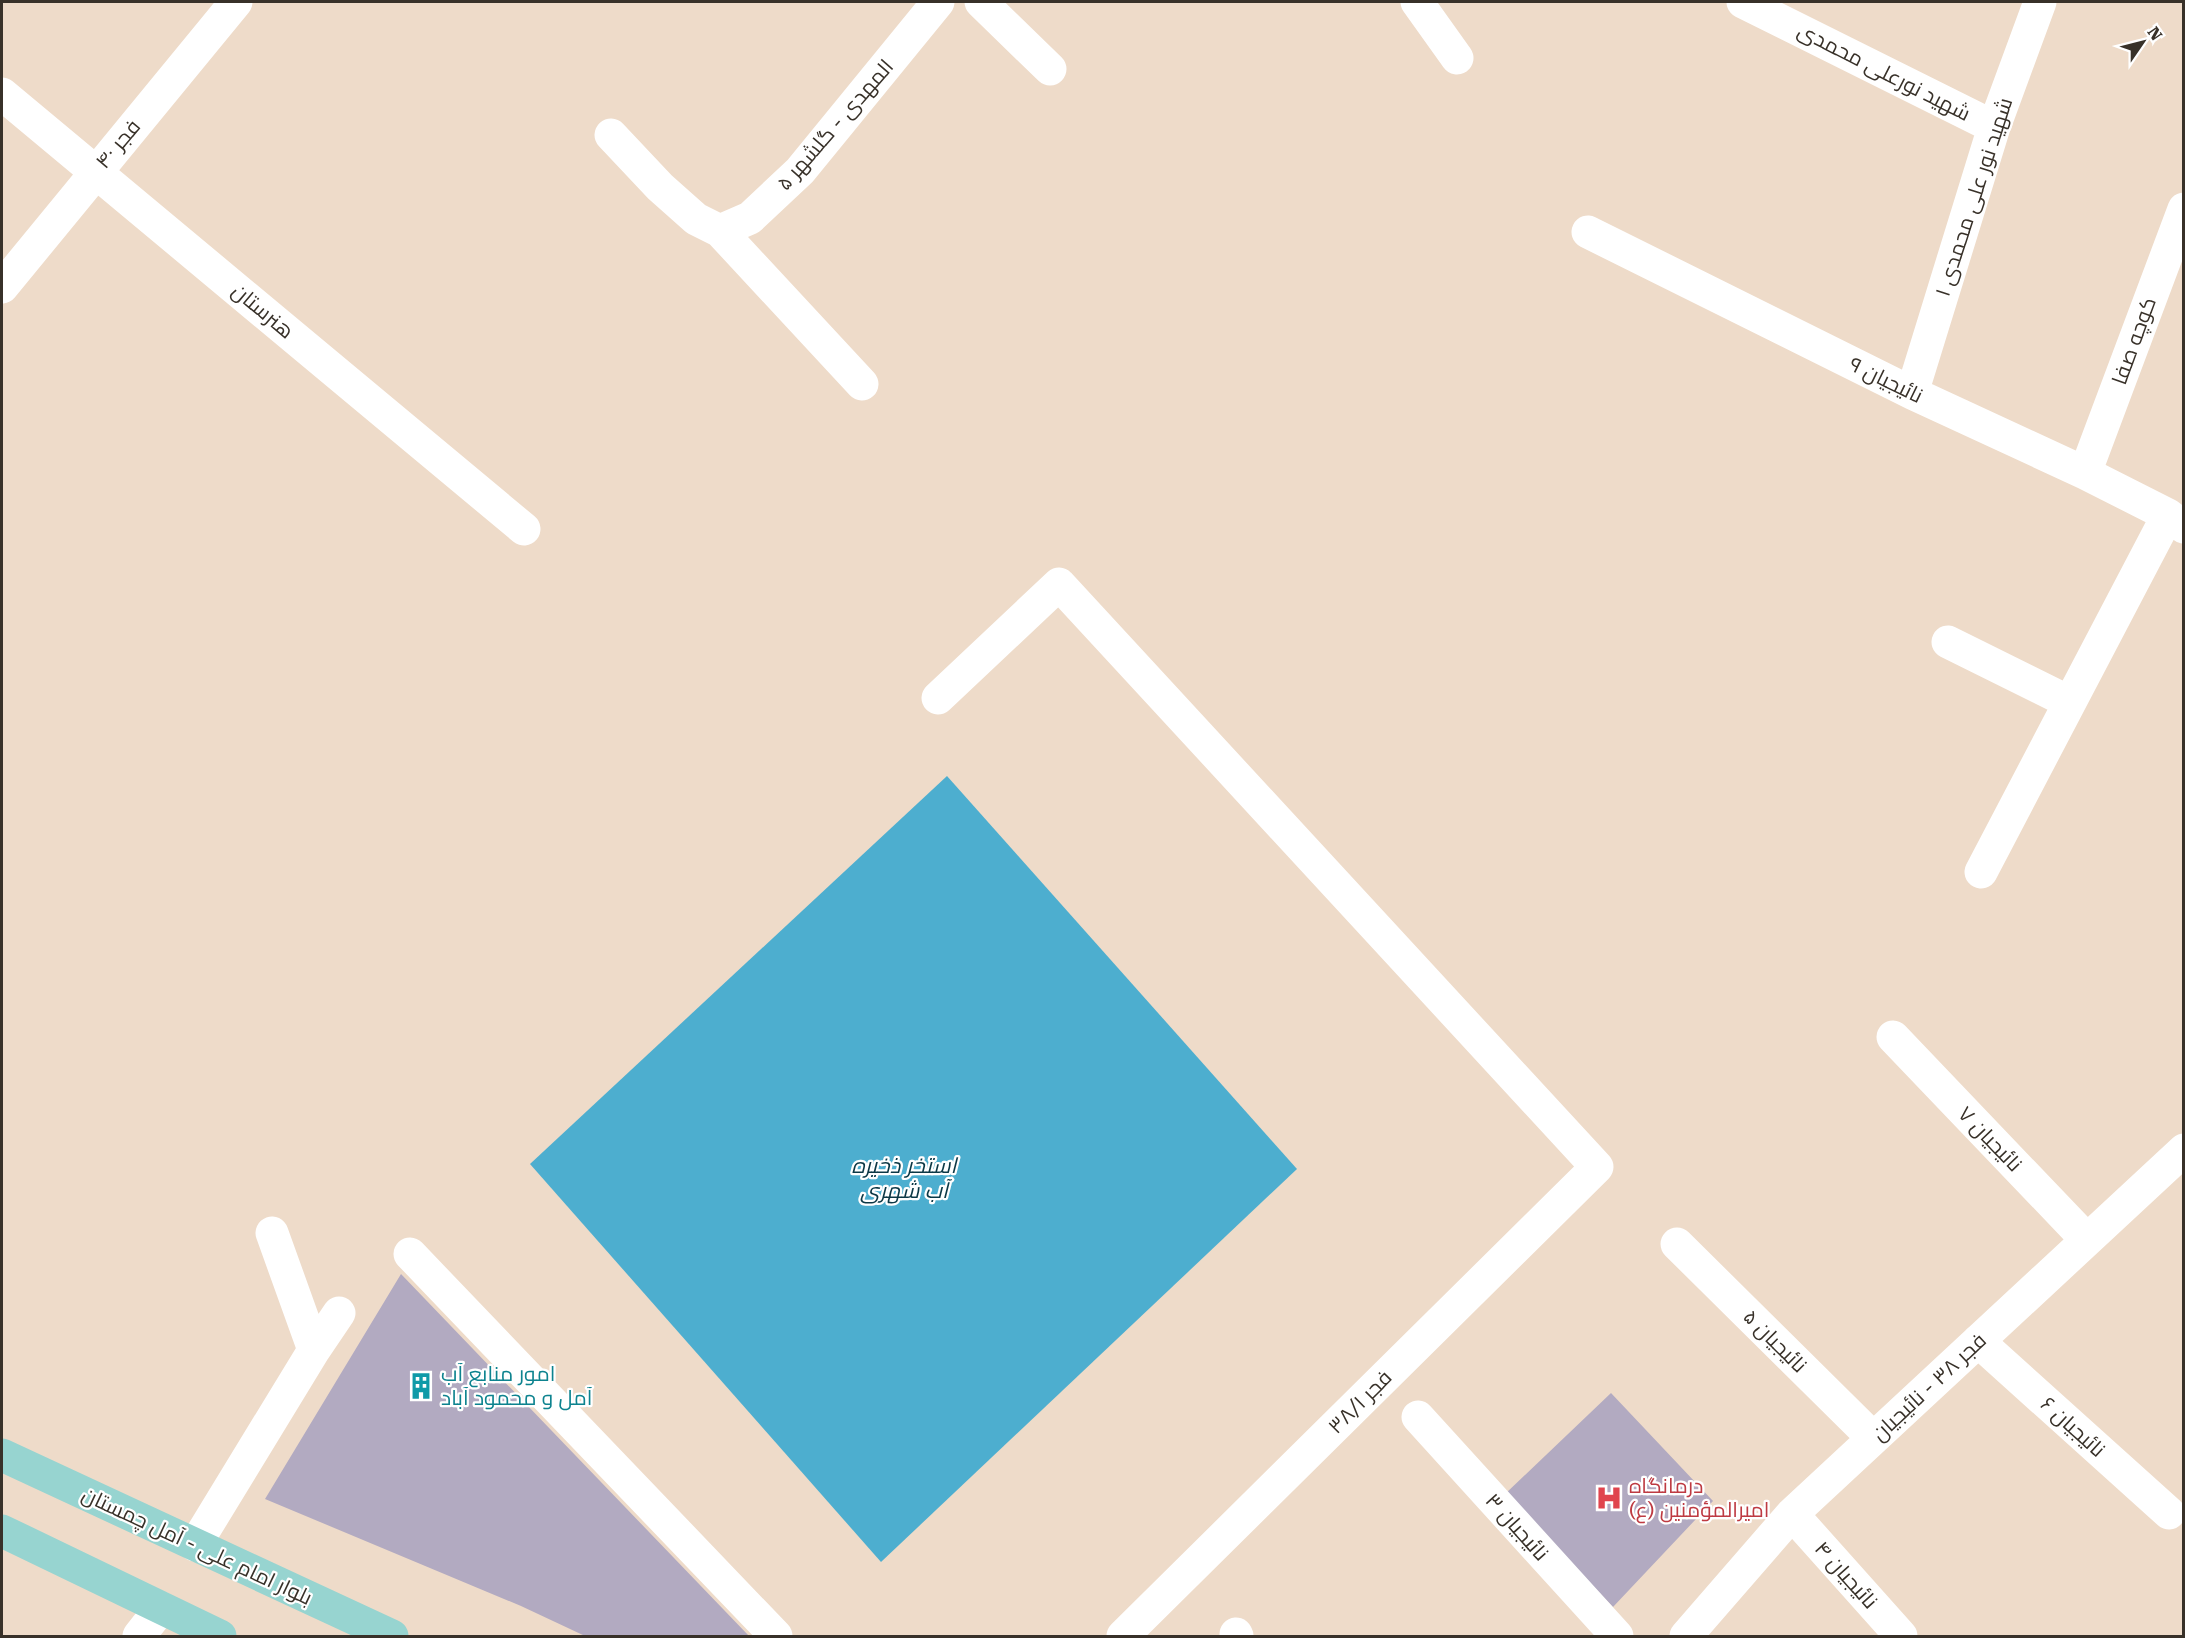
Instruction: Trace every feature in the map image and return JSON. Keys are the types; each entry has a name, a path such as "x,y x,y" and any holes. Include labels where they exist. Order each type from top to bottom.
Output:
{"main road":[{"name":"بلوار امام علی - آمل چمستان","path":"2,1455 392,1636"},
{"path":"2,1531 220,1636"}],"street":[{"name":"فجر ۴۰","path":"2,287 236,2"},
{"name":"المهدی - گلشهر ۵","path":"720,231 750,218 800,171 938,2"},
{"path":"981,2 1050,69"},
{"path":"1417,2 1457,58"},
{"name":"شهید نورعلی محمدی","path":"1743,2 1994,127"},
{"name":"شهید نور علی محمدی ۱","path":"1912,393 1994,127 2040,2"},
{"name":"هنرستان","path":"2,94 524,529"},
{"path":"611,135 660,187 696,219 720,231 862,384"},
{"name":"کوچه صفا","path":"2085,473 2184,208"},
{"name":"نائیجیان ۹","path":"1588,232 1912,393 2085,473 2176,520"},
{"path":"1981,872 2069,702 2176,520"},
{"name":"فجر ۳۸/۱","path":"938,698 1059,584 1597,1167 1123,1636"},
{"path":"1948,642 2069,702"},
{"name":"نائیجیان ۷","path":"1893,1037 2086,1240"},
{"name":"فجر ۳۸ - نائیجیان","path":"1686,1636 1792,1514 2086,1240 2182,1154"},
{"path":"272,1233 314,1350"},
{"name":"نائیجیان ۵","path":"1677,1244 1873,1438"},
{"path":"410,1254 777,1636"},
{"path":"195,1545 339,1313"},
{"name":"نائیجیان ۶","path":"1978,1341 2169,1514"},
{"name":"نائیجیان ۳","path":"1418,1417 1617,1636"},
{"name":"نائیجیان ۴","path":"1792,1514 1900,1636"},
{"path":"139,1636 161,1608"}],"water":[{"name":"استخر ذخیره آب شهری","path":"947,776 1297,1169 881,1562 530,1164"}],"building":[{"name":"امور منابع آب آمل و محمود آباد","path":"401,1274 749,1636 585,1636 521,1606 265,1499"},
{"name":"درمانگاه امیرالمؤمنین (ع)","path":"1611,1393 1713,1501 1613,1607 1505,1494"}],"place":[{"name":"امور منابع آب آمل و محمود آباد","path":"421,1386"},
{"name":"درمانگاه امیرالمؤمنین (ع)","path":"1609,1498"}]}
